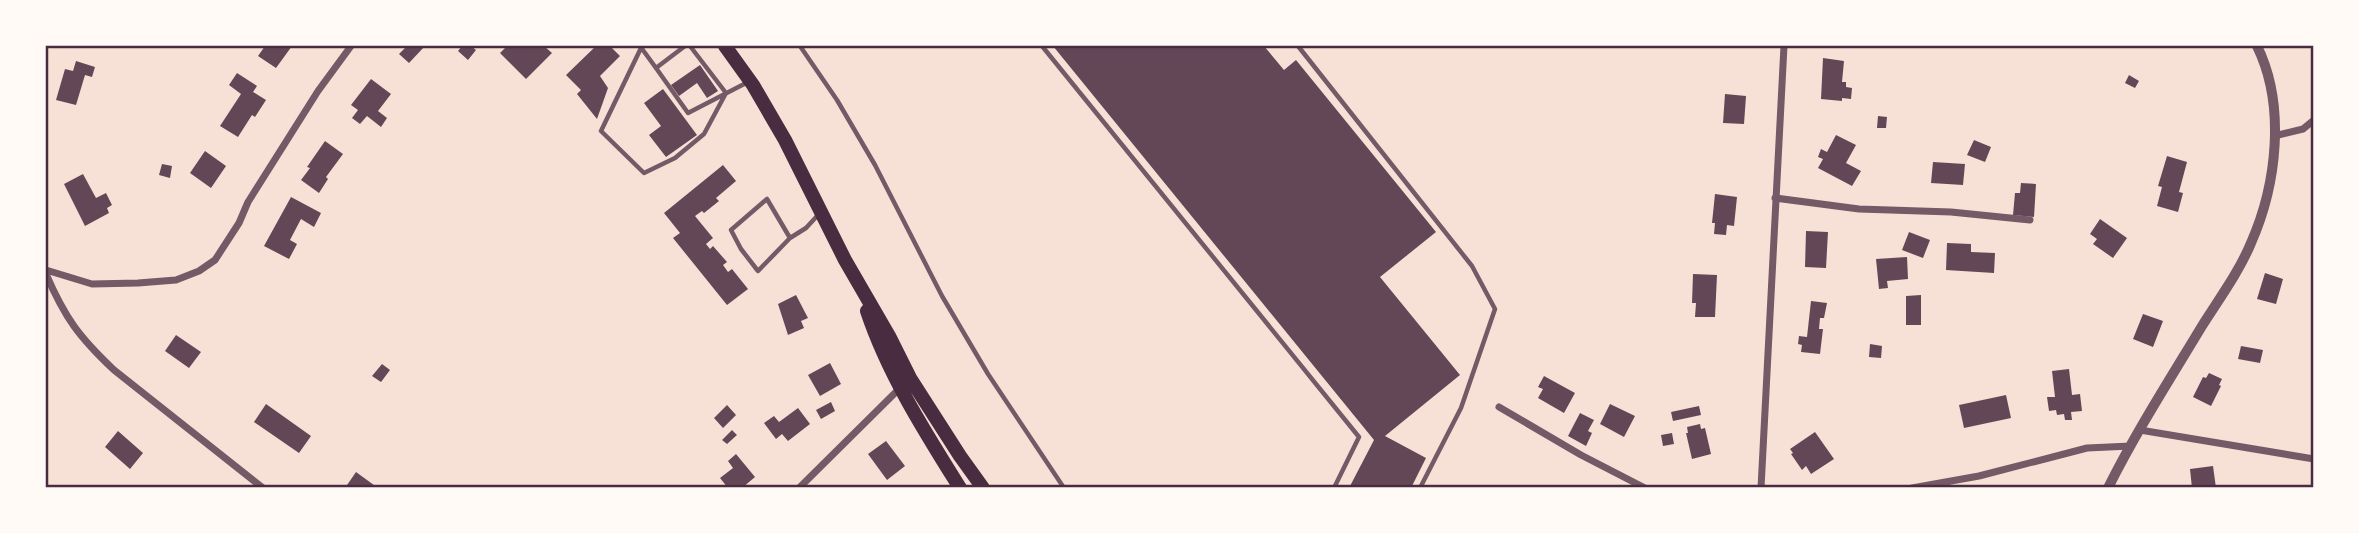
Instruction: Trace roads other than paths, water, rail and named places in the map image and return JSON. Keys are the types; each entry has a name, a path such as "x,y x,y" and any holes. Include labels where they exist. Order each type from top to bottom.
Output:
{"main road":[{"path":"725,46 785,139 856,280 910,378 983,488"},
{"path":"856,280 872,326 901,387 960,488"}],"street":[{"path":"46,272 92,285 138,283 176,280 199,271 215,260 318,91 351,46"},
{"path":"1761,488 1784,46"},
{"path":"2108,488 2140,429 2251,244 2267,188 2275,114 2262,56 2257,46"},
{"path":"2274,135 2303,129 2314,120"},
{"path":"1775,198 1859,209 1951,212 2030,220"},
{"path":"46,272 70,322 92,349 114,370 263,488"},
{"path":"799,488 901,387"},
{"path":"1499,407 1581,455 1645,488"},
{"path":"2140,429 2314,459"},
{"path":"1912,488 1979,476 2087,448 2131,446"}],"lane":[{"path":"656,68 688,46 726,93"},
{"path":"800,46 837,100 881,176 942,296 988,374 1064,488"},
{"path":"1042,46 1359,437 1334,488"},
{"path":"1298,46 1472,266 1495,309 1461,408 1420,488"},
{"path":"726,93 704,134 675,158 645,173 601,131 640,47 688,113 726,93 750,81"},
{"path":"790,238 767,199 731,230 758,271 821,211"}]}
